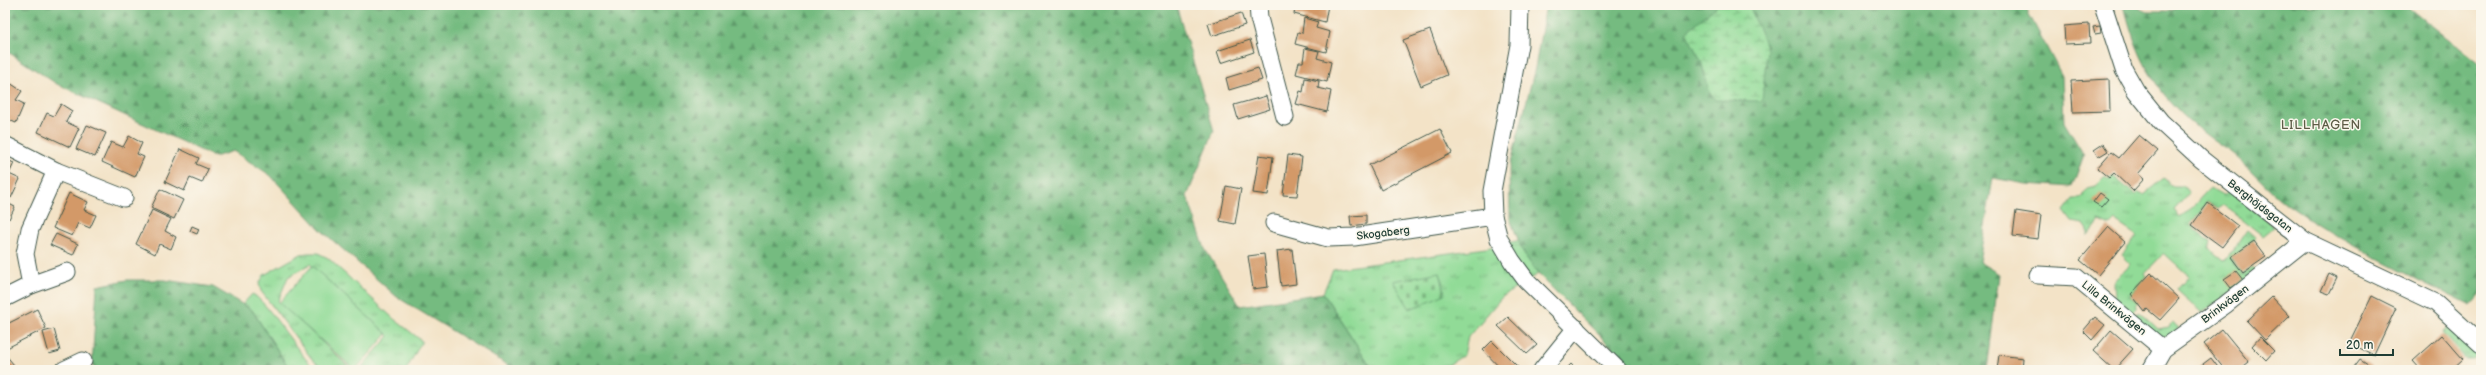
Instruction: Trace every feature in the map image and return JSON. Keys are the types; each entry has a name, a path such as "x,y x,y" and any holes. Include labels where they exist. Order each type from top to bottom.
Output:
{"street":[{"path":"1258,5 1259,18 1285,118"},
{"path":"1520,5 1519,45 1492,191 1493,216 1499,239 1512,261 1526,280 1618,370"},
{"name":"Berghöjdsgatan","path":"2103,5 2124,70 2136,91 2153,114 2201,159 2305,241 2436,303 2481,344"},
{"path":"5,145 56,171 124,198"},
{"path":"30,285 25,254 30,231 56,171"},
{"name":"Skogaberg","path":"1274,224 1328,238 1389,233 1493,216"},
{"name":"Brinkvägen","path":"2151,370 2163,349 2225,305 2305,241"},
{"path":"5,298 30,285 67,272"},
{"name":"Lilla Brinkvägen","path":"2038,275 2076,277 2163,349"},
{"path":"1542,370 1576,328"},
{"path":"64,370 83,361"}],"green space":[{"path":"5,5 1176,5 1214,131 1187,196 1205,249 1240,306 1323,293 1373,370 516,370 397,297 321,230 270,175 233,151 215,157 57,84 5,50"},
{"path":"1546,5 1718,5 1686,32 1701,61 1709,90 1750,7 1738,5 2024,5 2062,76 2064,122 2084,155 2072,187 2026,184 1993,178 1979,262 1999,274 1987,370 1637,370 1608,344 1538,274 1524,254 1510,219 1509,170 1535,68"},
{"path":"1718,5 1750,7 1767,49 1762,101 1715,100 1709,90 1701,61 1686,32"},
{"path":"2124,5 2136,5 2147,11 2173,11 2178,5 2406,5 2481,65 2481,295 2471,306 2402,272 2356,247 2312,221 2283,201 2233,154 2203,133 2168,99 2148,71 2134,40"},
{"path":"2113,176 2135,195 2138,192 2144,194 2164,178 2171,186 2183,186 2189,193 2174,210 2180,218 2210,188 2218,193 2225,194 2229,190 2274,227 2263,236 2224,205 2218,209 2207,202 2190,225 2211,242 2209,248 2224,260 2227,259 2247,230 2256,238 2231,258 2243,275 2252,268 2258,274 2202,313 2177,290 2189,276 2164,253 2145,273 2147,276 2130,295 2138,302 2135,305 2137,308 2132,313 2115,297 2114,282 2131,264 2122,255 2137,236 2115,221 2110,226 2099,221 2088,235 2088,230 2084,224 2072,222 2064,211 2073,199 2080,199 2088,188 2096,186 2105,177 2109,180"},
{"path":"1520,240 1524,254 1538,274 1502,297 1468,337 1464,355 1440,370 1373,370 1323,293 1333,269 1486,248"},
{"path":"318,253 328,258 394,319 422,341 406,370 359,370 389,336 310,264 288,277 278,301 352,370 324,370 312,359 261,291 259,284 264,275 301,254"},
{"path":"312,266 387,334 355,370 279,303"},
{"path":"1440,272 1445,294 1410,309 1393,281"},
{"path":"127,280 165,280 213,287 252,310 290,370 96,370 92,366 97,286"},
{"path":"252,294 258,298 274,316 301,353 316,370 290,370 252,310 243,304"},
{"path":"2139,312 2157,329 2169,327 2172,322 2179,328 2170,338 2157,336 2135,317"},
{"path":"2451,325 2477,351 2478,356 2473,359 2465,359 2442,333"}],"building":[{"path":"1296,5 1328,5 1325,22 1294,14"},
{"path":"1241,13 1245,25 1212,36 1208,24"},
{"path":"1304,18 1318,22 1316,28 1330,32 1326,52 1295,44 1298,32 1302,33"},
{"path":"2089,24 2090,43 2065,44 2064,26"},
{"path":"2100,26 2101,33 2095,34 2093,27"},
{"path":"1430,30 1447,75 1421,86 1403,40"},
{"path":"1250,40 1254,52 1221,63 1217,51"},
{"path":"1305,48 1319,51 1317,58 1331,62 1327,82 1296,74 1299,62 1303,62"},
{"path":"1258,68 1262,80 1229,90 1226,78"},
{"path":"1305,78 1319,81 1318,88 1331,91 1327,112 1296,104 1300,91 1303,92"},
{"path":"2109,79 2110,111 2073,112 2071,81"},
{"path":"10,83 22,91 16,100 24,104 16,123 5,118 5,91"},
{"path":"1266,96 1270,109 1238,119 1234,105"},
{"path":"61,104 72,111 66,122 79,128 70,147 38,132 47,113 54,116"},
{"path":"87,125 106,133 95,157 76,149"},
{"path":"1440,129 1452,153 1381,190 1369,165"},
{"path":"2139,135 2158,151 2138,174 2144,179 2133,191 2114,173 2109,178 2097,168 2111,152 2119,158"},
{"path":"129,136 142,143 137,154 144,157 135,177 102,162 111,142 123,147"},
{"path":"2103,144 2108,151 2098,157 2094,150"},
{"path":"180,149 199,158 196,164 208,169 202,183 190,178 184,191 165,182"},
{"path":"1259,155 1273,157 1268,195 1253,193"},
{"path":"1288,155 1302,157 1297,196 1283,195"},
{"path":"5,159 14,163 9,174 20,179 11,198 5,195"},
{"path":"1226,186 1241,189 1235,224 1220,221"},
{"path":"160,189 183,200 174,219 151,208"},
{"path":"69,193 88,202 84,210 96,215 90,228 78,223 72,236 53,228"},
{"path":"2100,193 2108,199 2101,207 2093,202"},
{"path":"5,202 15,207 9,219 5,217"},
{"path":"2208,203 2238,226 2222,247 2192,225"},
{"path":"152,210 171,219 165,231 176,237 171,249 159,244 155,254 136,244"},
{"path":"2016,211 2041,215 2038,239 2013,236"},
{"path":"1366,215 1366,224 1351,226 1350,216"},
{"path":"192,226 199,229 197,234 190,231"},
{"path":"2108,227 2125,242 2098,275 2080,260"},
{"path":"56,234 78,244 73,255 50,245"},
{"path":"2254,241 2266,257 2243,273 2231,257"},
{"path":"1292,249 1296,284 1281,286 1277,251"},
{"path":"1264,254 1268,287 1253,289 1248,256"},
{"path":"2236,271 2243,280 2231,288 2224,279"},
{"path":"2151,273 2179,299 2160,320 2147,309 2145,312 2131,294"},
{"path":"2329,274 2337,278 2329,294 2321,291"},
{"path":"2372,296 2396,308 2374,355 2349,343"},
{"path":"2272,297 2290,316 2265,340 2247,321"},
{"path":"37,309 46,328 5,349 5,325"},
{"path":"1508,317 1537,345 1527,354 1498,326"},
{"path":"2095,317 2105,325 2092,340 2083,331"},
{"path":"54,329 60,351 49,354 43,332"},
{"path":"2222,329 2249,362 2239,370 2225,370 2204,344"},
{"path":"2111,330 2133,349 2114,370 2093,351"},
{"path":"2442,335 2463,359 2451,370 2444,368 2421,370 2413,361"},
{"path":"2260,337 2274,351 2266,360 2252,346"},
{"path":"1492,341 1520,369 1519,370 1502,370 1483,350"},
{"path":"5,354 18,370 5,370"},
{"path":"1999,355 2023,358 2022,370 1997,370"},
{"path":"2211,358 2220,370 2201,370 2199,367"},
{"path":"2360,359 2371,366 2368,370 2358,370 2354,367"},
{"path":"1571,364 1577,370 1565,370"}],"district":[{"name":"LILLHAGEN","path":"2321,125"}]}
